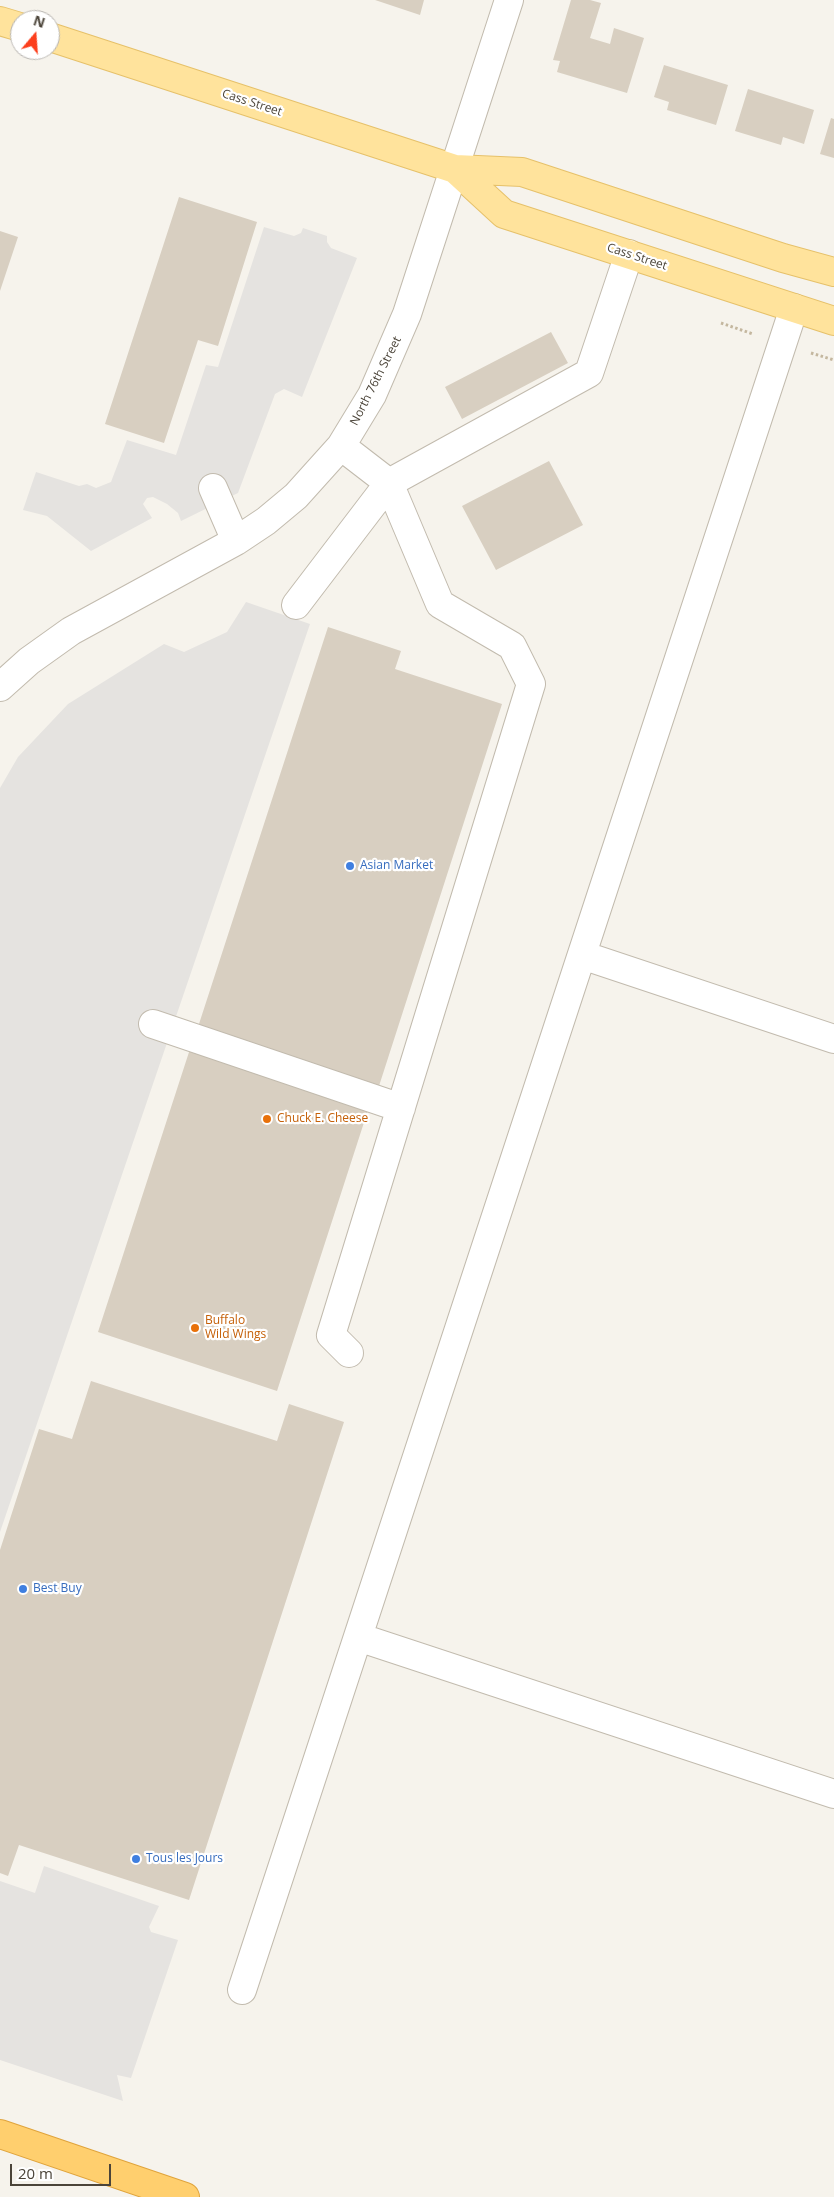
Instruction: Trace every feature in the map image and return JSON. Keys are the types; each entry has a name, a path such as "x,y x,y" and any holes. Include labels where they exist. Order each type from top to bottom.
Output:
{"highway":[{"path":"0,2134 185,2197"}],"main road":[{"name":"Cass Street","path":"60,40 455,169 522,172 773,255 834,272"},
{"name":"Cass Street","path":"455,169 504,214 834,321"}],"street":[{"name":"North 76th Street","path":"0,687 29,661 71,631 236,540 278,512 312,480 341,446 372,395 395,346 414,296 509,0"},
{"path":"296,606 389,483 589,373 629,254"},
{"path":"242,1990 794,308"},
{"path":"341,446 389,483 440,604 512,646 531,684 331,1336 349,1353"},
{"path":"213,488 236,540"},
{"path":"582,955 834,1038"},
{"path":"153,1024 400,1108"},
{"path":"358,1637 834,1794"}],"shaded area":[{"path":"264,227 294,236 301,233 303,228 327,236 327,242 331,248 357,258 302,397 284,389 275,394 238,493 181,521 178,513 167,504 153,497 147,498 143,504 152,518 91,551 47,516 23,510 36,472 79,486 87,484 96,488 111,482 127,440 176,455 206,365 218,367"},
{"path":"246,602 310,624 0,1532 0,788 18,757 68,704 164,644 184,652 227,632"},
{"path":"44,1866 159,1906 149,1927 151,1932 178,1940 131,2078 117,2075 123,2101 0,2060 0,1881 35,1893"}],"building":[{"path":"375,0 424,0 420,15"},
{"path":"571,0 590,0 601,3 590,38 610,44 614,28 644,38 627,93 557,72 560,61 553,60"},
{"path":"664,65 728,85 716,125 667,110 669,102 654,97"},
{"path":"748,89 814,110 804,144 783,137 781,145 735,131"},
{"path":"831,118 834,119 834,158 820,154"},
{"path":"179,197 257,222 218,346 198,340 164,443 105,424"},
{"path":"0,231 18,237 0,291"},
{"path":"551,332 568,363 462,419 445,387"},
{"path":"549,461 583,525 496,570 462,506"},
{"name":"Asian Market","path":"328,627 401,651 395,669 502,704 379,1086 198,1027"},
{"path":"190,1049 369,1107 277,1391 98,1332"},
{"path":"91,1381 277,1441 289,1404 344,1422 189,1900 19,1845 8,1876 0,1873 0,1550 39,1429 72,1439"}],"place":[{"name":"Asian Market","path":"350,866"},
{"name":"Chuck E. Cheese","path":"267,1119"},
{"name":"Buffalo Wild Wings","path":"195,1328"},
{"name":"Best Buy","path":"23,1589"},
{"name":"Tous les Jours","path":"136,1859"}]}
